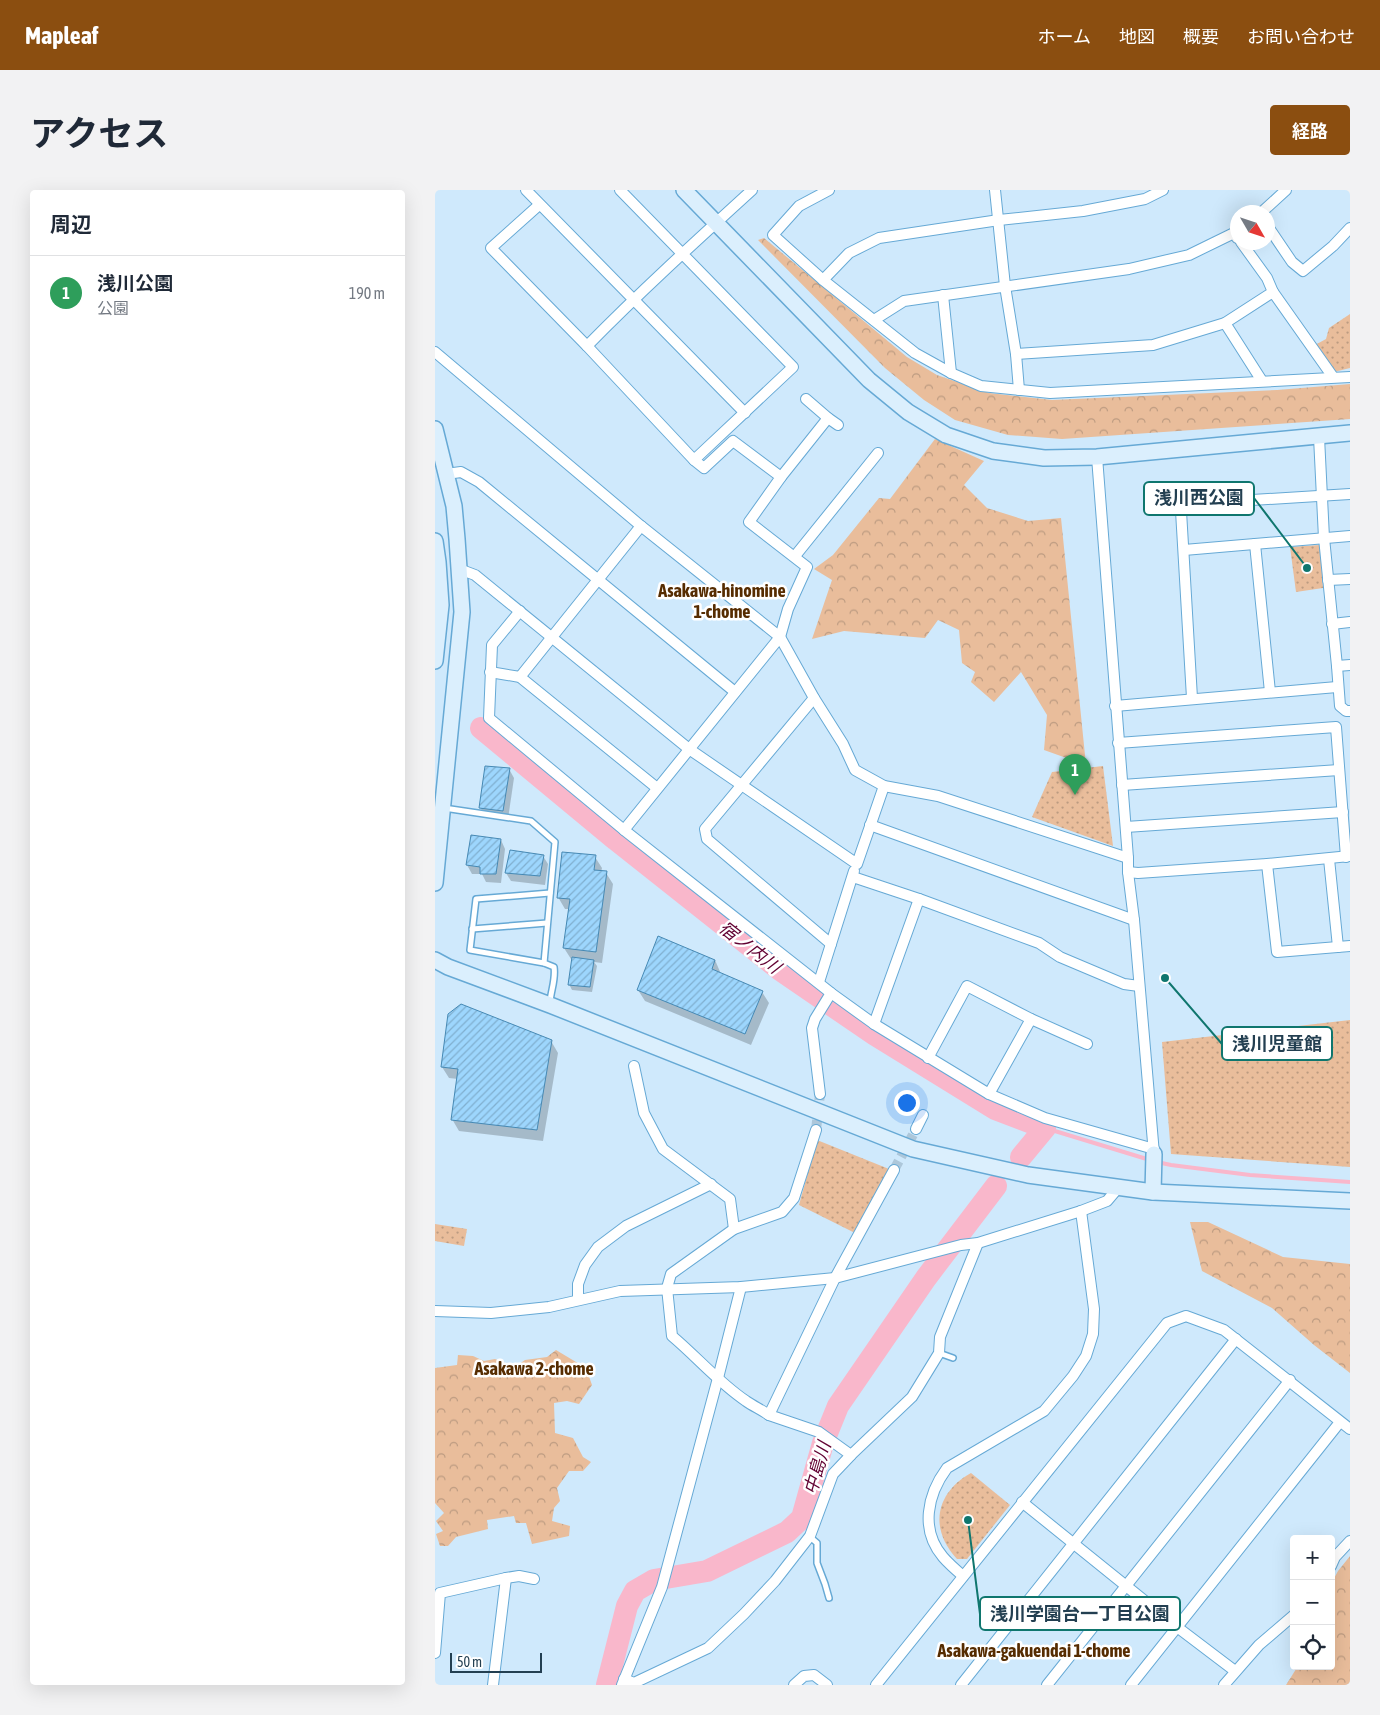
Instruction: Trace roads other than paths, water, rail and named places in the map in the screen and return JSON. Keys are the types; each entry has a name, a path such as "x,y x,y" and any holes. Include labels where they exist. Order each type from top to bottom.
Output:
{"street":[{"path":"526,190 745,413"},
{"path":"620,190 793,367 695,460"},
{"path":"684,190 869,380 908,412 946,434 993,451 1043,458 1097,457 1350,433"},
{"path":"587,346 633,299 683,255 751,190"},
{"path":"829,190 799,206 773,235 823,280 915,353 951,373 981,386 1051,393 1350,376"},
{"path":"995,190 1005,286 1016,354 1019,390"},
{"path":"823,280 849,253 879,238 999,220 1083,211 1145,199 1163,190"},
{"path":"1270,205 1286,190"},
{"path":"539,204 491,248 704,468 733,441 781,477"},
{"path":"1275,238 1292,262 1303,271 1333,246 1350,228"},
{"path":"874,320 904,301 1129,269 1189,255 1230,235"},
{"path":"1247,250 1267,278 1273,292 1333,377"},
{"path":"1016,354 1153,345 1225,323 1273,292"},
{"path":"943,295 951,373"},
{"path":"1225,323 1262,381"},
{"path":"435,352 641,526 780,637 814,698 843,744 855,770 883,786 938,796 1128,858"},
{"path":"806,399 838,425"},
{"path":"624,830 780,637 789,609 807,567 749,522 781,477 828,418"},
{"path":"435,429 453,506 462,612 435,883"},
{"path":"1319,436 1324,538 1337,666 1337,688 1340,706 1346,711 1350,711"},
{"path":"795,556 878,452"},
{"path":"1097,457 1128,872 1134,920 1154,1157 1153,1192"},
{"path":"446,474 461,472 479,482 735,692"},
{"path":"1192,698 1181,511 1187,504 1350,494"},
{"path":"520,677 641,526"},
{"path":"1184,550 1350,536"},
{"path":"435,541 441,605 435,661"},
{"path":"1255,544 1270,692"},
{"path":"437,562 475,575 689,749 857,864"},
{"path":"1328,580 1350,579"},
{"path":"520,610 492,645 489,718 624,830 819,982 830,996 989,1094 1045,1118 1136,1145 1154,1157"},
{"path":"1332,624 1350,622"},
{"path":"1337,666 1350,665"},
{"path":"490,672 520,677 657,788"},
{"path":"1115,706 1192,698 1337,688"},
{"path":"814,698 705,829 707,839 831,944"},
{"path":"1119,743 1336,728 1348,856 1267,864 1138,873 1128,872"},
{"path":"1122,785 1339,770"},
{"path":"819,982 883,786"},
{"path":"1125,827 1343,812"},
{"path":"869,825 1134,920"},
{"path":"1329,859 1338,947"},
{"path":"1267,864 1277,952 1350,946"},
{"path":"853,876 1039,943 1060,957 1124,984 1139,986"},
{"path":"874,1024 919,899"},
{"path":"435,960 448,967 550,1005 913,1149 1028,1175 1118,1188 1153,1192 1350,1201"},
{"path":"928,1058 967,986 1031,1019 1087,1044"},
{"path":"821,1094 812,1028 815,1019 830,996"},
{"path":"989,1094 1031,1019"},
{"path":"634,1066 644,1113 663,1149 730,1199 734,1229"},
{"path":"916,1130 923,1115"},
{"path":"816,1130 794,1198 782,1212 734,1229 671,1274 667,1288 673,1336 718,1378 745,1400 769,1415 819,1432 851,1455"},
{"path":"769,1415 835,1278 894,1170"},
{"path":"578,1299 578,1284 585,1265 597,1246 626,1226 711,1184"},
{"path":"435,1310 491,1313 549,1307 620,1291 741,1287 835,1278 961,1245 977,1243 1081,1211 1107,1200 1118,1188"},
{"path":"963,1576 943,1557 931,1538 928,1518 930,1499 937,1482 947,1468 1043,1411 1073,1376 1086,1356 1093,1334 1094,1309 1081,1211"},
{"path":"741,1287 662,1587 623,1682 633,1683 708,1648 775,1581 810,1536 833,1474 912,1397 939,1354 940,1337 977,1243"},
{"path":"876,1685 1167,1323 1186,1316 1224,1330 1350,1429"},
{"path":"961,1685 1236,1338"},
{"path":"1047,1685 1290,1380"},
{"path":"1131,1685 1340,1422"},
{"path":"1022,1502 1235,1672"},
{"path":"1335,1557 1350,1542"},
{"path":"435,1653 440,1593 519,1576 535,1579"},
{"path":"493,1685 506,1578"},
{"path":"1224,1685 1259,1645 1290,1618"},
{"path":"795,1685 804,1676 813,1675 827,1685"}],"lane":[{"path":"443,808 531,821 555,842 543,963"},
{"path":"550,893 476,899 470,950 543,963 553,967 556,975 551,990 550,1005"},
{"path":"473,929 547,923"},
{"path":"939,1354 953,1358"},
{"path":"810,1536 817,1543 817,1563 829,1598"}],"waterway":[{"name":"宿ノ内川","path":"481,728 616,840 780,970 875,1035 995,1109 1045,1128 1021,1157"},
{"path":"1045,1128 1150,1160"},
{"path":"1157,1162 1250,1175 1350,1182"},
{"name":"中島川","path":"607,1685 627,1606 635,1591 654,1580 707,1571 787,1532 802,1518 823,1443 838,1406 926,1278 996,1186"}],"tunnel":[{"path":"816,1130 820,1094"},
{"path":"894,1170 916,1129"}],"place":[{"name":"浅川西公園","path":"1307,568"},
{"name":"浅川公園","path":"1075,795"},
{"name":"浅川児童館","path":"1165,978"},
{"name":"浅川学園台一丁目公園","path":"968,1520"}],"district":[{"name":"Asakawa-hinomine 1-chome","path":"722,600"},
{"name":"Asakawa 2-chome","path":"534,1368"},
{"name":"Asakawa-gakuendai 1-chome","path":"1034,1650"}]}
